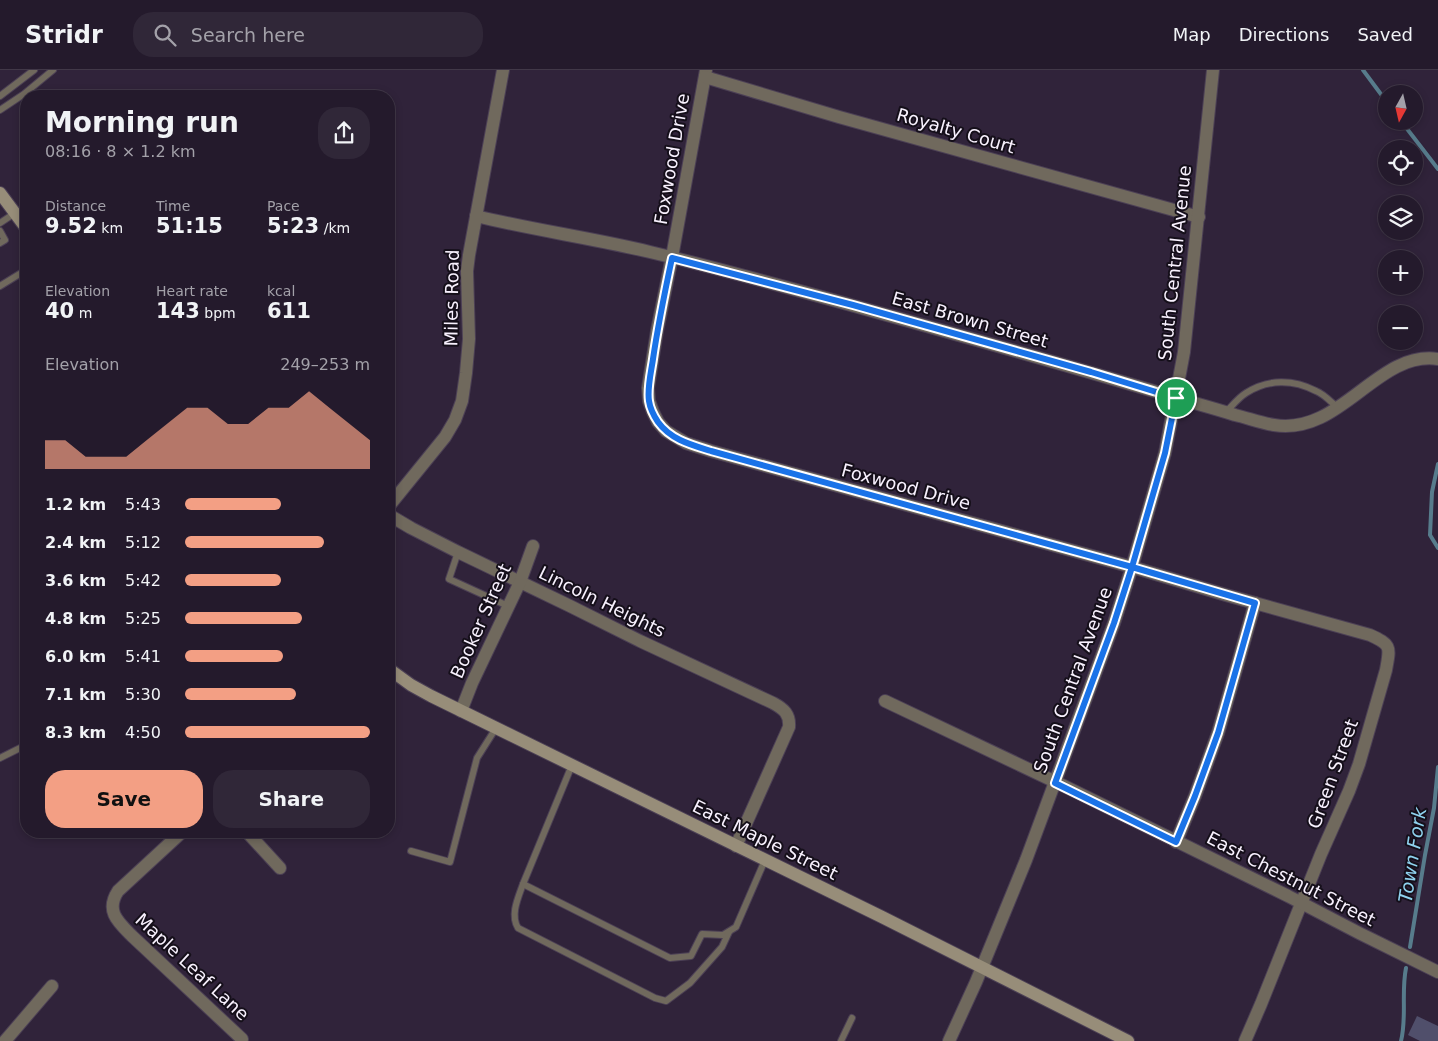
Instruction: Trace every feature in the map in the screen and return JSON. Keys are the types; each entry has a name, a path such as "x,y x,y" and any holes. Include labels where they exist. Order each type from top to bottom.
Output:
{"main road":[{"path":"0,193 20,220"},
{"name":"East Maple Street","path":"395,673 417,689 982,967 1128,1041"}],"street":[{"name":"Miles Road","path":"395,499 445,437 455,420 462,401 469,339 467,271 503,70"},
{"name":"South Central Avenue","path":"949,1041 982,967 1055,783 1114,623 1165,453 1184,352 1213,70"},
{"name":"Royalty Court","path":"705,73 839,117 1199,217"},
{"name":"Foxwood Drive","path":"705,73 648,388 649,401 653,412 658,422 666,431 686,443 711,451 1132,567 1255,603"},
{"name":"East Brown Street","path":"476,216 672,258 853,305 1225,412 1262,422 1287,426 1312,422 1338,408 1397,366 1408,361 1420,358 1438,358"},
{"name":"Lincoln Heights","path":"395,519 458,552 640,641 773,703 785,711 788,716 789,727 736,846"},
{"name":"Booker Street","path":"461,711 472,683 520,582 533,546"},
{"path":"1176,842 1218,733 1255,603"},
{"name":"Green Street","path":"1245,1041 1349,791 1359,764 1389,654 1387,644 1370,635 1255,603"},
{"name":"East Chestnut Street","path":"885,702 993,752 1302,903 1359,934 1437,969"},
{"name":"Maple Leaf Lane","path":"175,838 118,891 113,898 113,912 124,928 138,942 242,1039"},
{"path":"252,838 280,868"},
{"path":"0,1037 5,1041 52,986"}],"lane":[{"path":"0,96 34,70"},
{"path":"29,90 53,70"},
{"path":"0,110 20,97"},
{"path":"0,223 15,213"},
{"path":"0,231 5,240 0,243"},
{"path":"0,286 20,274"},
{"path":"1225,412 1244,394 1264,384 1279,382 1297,384 1317,391 1338,408"},
{"path":"458,552 449,578 508,606"},
{"path":"411,851 450,862 477,758 496,728"},
{"path":"0,758 20,748"},
{"path":"572,765 523,884 515,910 515,923 518,928 655,998 666,1000 690,983 722,947 728,932"},
{"path":"523,884 670,958 691,956 702,934 723,935 736,928 765,860"},
{"path":"841,1041 852,1018"}],"building":[{"path":"1417,1016 1438,1026 1438,1041 1420,1041 1408,1035"}],"waterway":[{"name":"Town Fork","path":"1363,70 1378,90"},
{"name":"Town Fork","path":"1408,130 1438,169"},
{"name":"Town Fork","path":"1438,464 1432,492 1430,535 1438,548"},
{"name":"Town Fork","path":"1410,947 1434,808 1438,767"},
{"name":"Town Fork","path":"1401,1041 1404,1023 1406,968"}],"route":[{"path":"1176,398 853,305 672,258 648,388 649,401 658,422 675,438 686,443 1132,567 1114,623 1055,783 1176,842 1218,733 1255,603 1132,567 1165,453 1176,398"}]}
